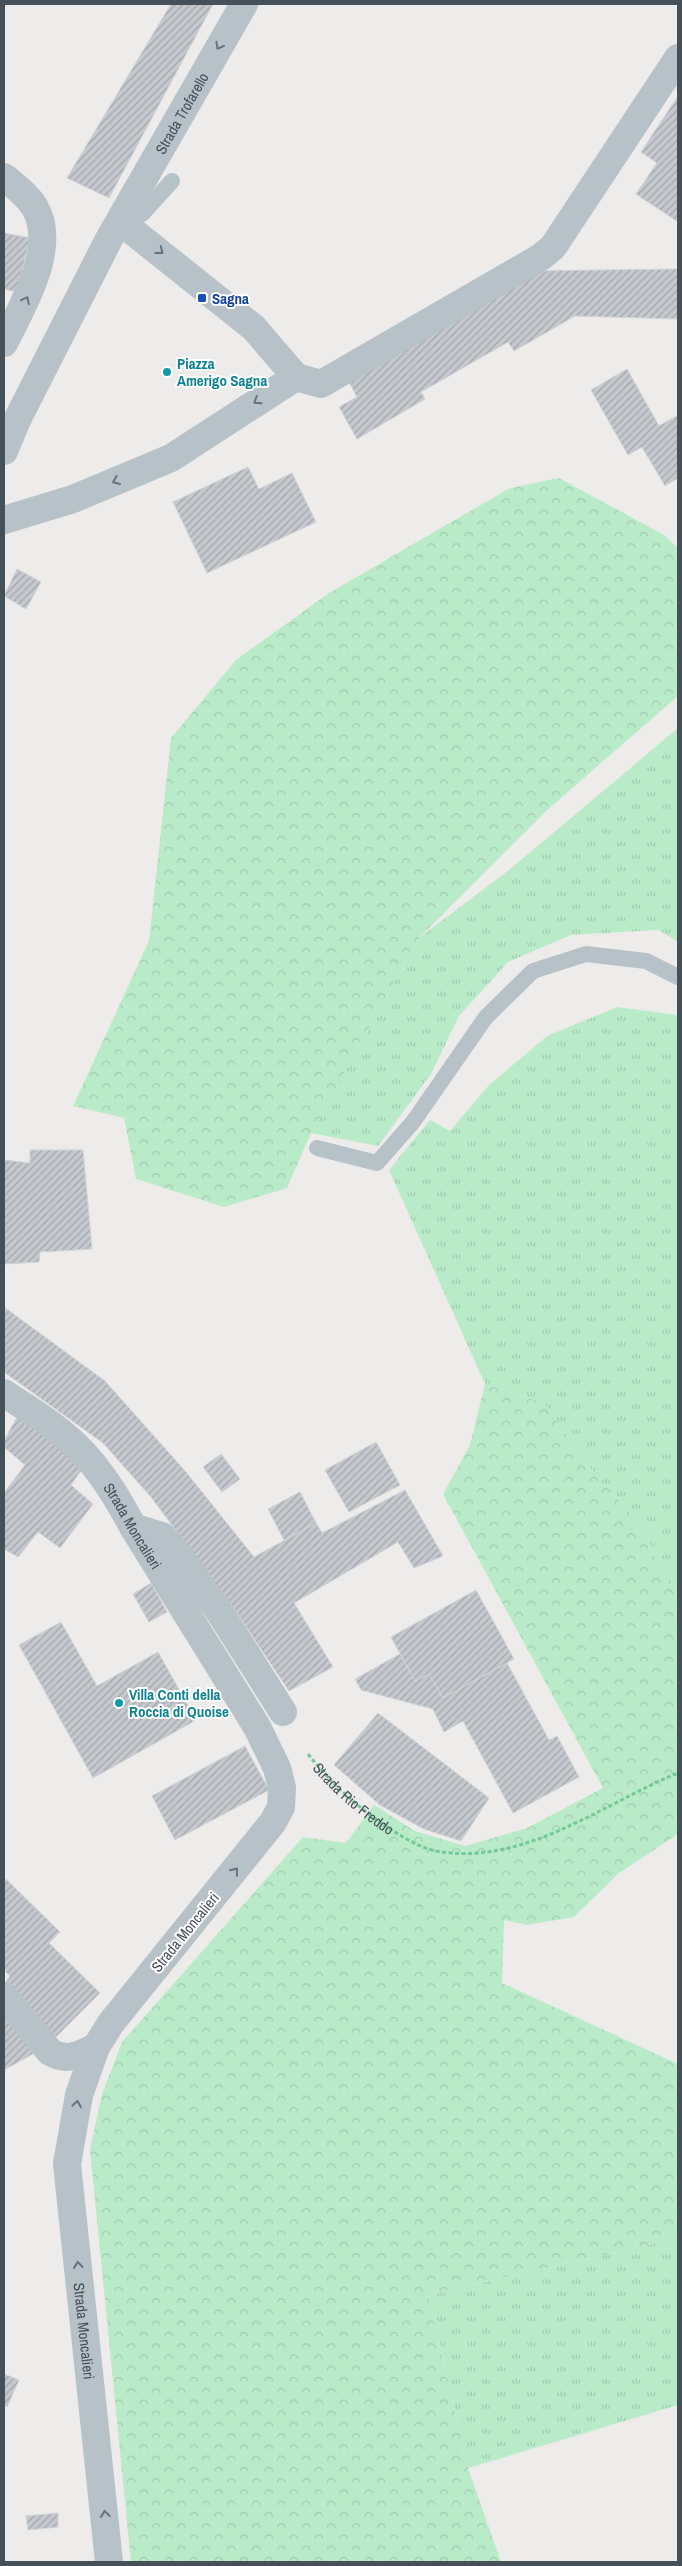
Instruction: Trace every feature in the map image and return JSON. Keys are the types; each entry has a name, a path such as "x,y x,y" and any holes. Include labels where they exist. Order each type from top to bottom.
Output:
{"street":[{"name":"Strada Trofarello","path":"121,222 244,4"},
{"path":"4,451 16,420 109,239 121,222 254,328 296,376 321,384 541,256 553,247 678,58"},
{"path":"4,177 16,186 34,206 42,226 42,249 33,286 4,343"},
{"path":"4,520 73,499 170,458 296,376"},
{"name":"Strada Moncalieri","path":"4,1393 65,1435 94,1466 116,1495 133,1527 257,1727 277,1768 282,1788 281,1807 273,1822 111,2023 96,2047 79,2096 68,2164 109,2562"},
{"path":"133,1527 162,1536 181,1558 219,1611 282,1712"},
{"path":"4,1996 50,2052 59,2057 69,2058 96,2047"}],"lane":[{"path":"121,222 142,214 172,182"},
{"path":"317,1148 377,1163 413,1122 486,1017 533,971 586,954 646,961 678,976"}],"path":[{"name":"Strada Rio Freddo","path":"282,1712 306,1751 340,1791 394,1832 435,1851 473,1854 519,1846 678,1774"}],"green space":[{"path":"559,478 664,535 678,548 678,696 546,811 419,938 311,1133 287,1188 224,1207 136,1179 124,1118 73,1106 149,941 171,738 236,660 329,593 510,488"},
{"path":"678,728 678,942 659,930 571,935 508,962 459,1016 431,1074 378,1146 311,1133 419,938 509,870"},
{"path":"617,1007 678,1015 678,1589 670,1587 636,1519 594,1473 544,1403 485,1384 389,1170 430,1120 450,1131 489,1085 547,1036"},
{"path":"485,1384 544,1403 594,1473 636,1519 670,1587 678,1589 678,1834 618,1874 574,1917 527,1925 504,1920 502,1983 678,2064 678,2238 428,2295 468,2468 501,2562 131,2562 90,2150 102,2094 122,2042 303,1837 346,1843 374,1805 415,1831 465,1846 527,1828 603,1788 443,1494 470,1445"},
{"path":"678,2238 678,2405 468,2468 428,2295"}],"building":[{"path":"171,4 213,4 109,198 67,178"},
{"path":"678,96 678,222 636,194 657,163 641,152"},
{"path":"4,233 30,238 17,292 4,289"},
{"path":"678,269 678,319 575,316 514,351 508,342 421,392 425,399 357,439 339,407 357,397 347,378 531,271"},
{"path":"627,369 659,426 678,415 678,478 665,486 642,447 628,455 591,390"},
{"path":"248,467 259,489 292,473 316,522 207,573 173,502"},
{"path":"17,569 41,582 26,609 4,596"},
{"path":"30,1150 83,1150 92,1249 40,1252 39,1262 4,1264 4,1160 30,1163"},
{"path":"4,1307 105,1381 186,1472 254,1557 316,1523 322,1533 405,1490 443,1556 414,1568 398,1542 294,1603 333,1667 289,1691 235,1610 151,1497 103,1443 4,1372"},
{"path":"19,1413 84,1466 71,1485 93,1504 60,1548 38,1532 18,1557 4,1549 4,1493 25,1465 4,1447 4,1441"},
{"path":"376,1442 400,1485 349,1512 325,1470"},
{"path":"221,1454 240,1479 222,1492 203,1467"},
{"path":"300,1492 316,1523 284,1540 268,1509"},
{"path":"151,1583 167,1612 149,1622 133,1594"},
{"path":"476,1590 514,1659 443,1698 429,1674 415,1681 391,1637"},
{"name":"Villa Conti della Roccia di Quoise","path":"61,1622 97,1686 158,1652 196,1720 93,1778 19,1645"},
{"path":"400,1654 415,1681 429,1674 443,1698 507,1663 549,1740 557,1736 579,1777 513,1813 463,1721 444,1732 433,1709 361,1690 355,1679"},
{"path":"378,1713 489,1798 461,1841 424,1829 380,1805 334,1765"},
{"path":"245,1746 269,1790 175,1840 152,1796"},
{"path":"6,1879 60,1932 49,1943 100,1993 56,2037 4,1985 10,1976 4,1970 4,1882"},
{"path":"4,2010 40,2050 4,2070"},
{"path":"4,2374 19,2380 7,2407 4,2405"},
{"path":"58,2513 58,2527 28,2530 26,2516"}],"place":[{"name":"Sagna","path":"202,298"},
{"name":"Piazza Amerigo Sagna","path":"167,372"},
{"name":"Villa Conti della Roccia di Quoise","path":"119,1703"}]}
